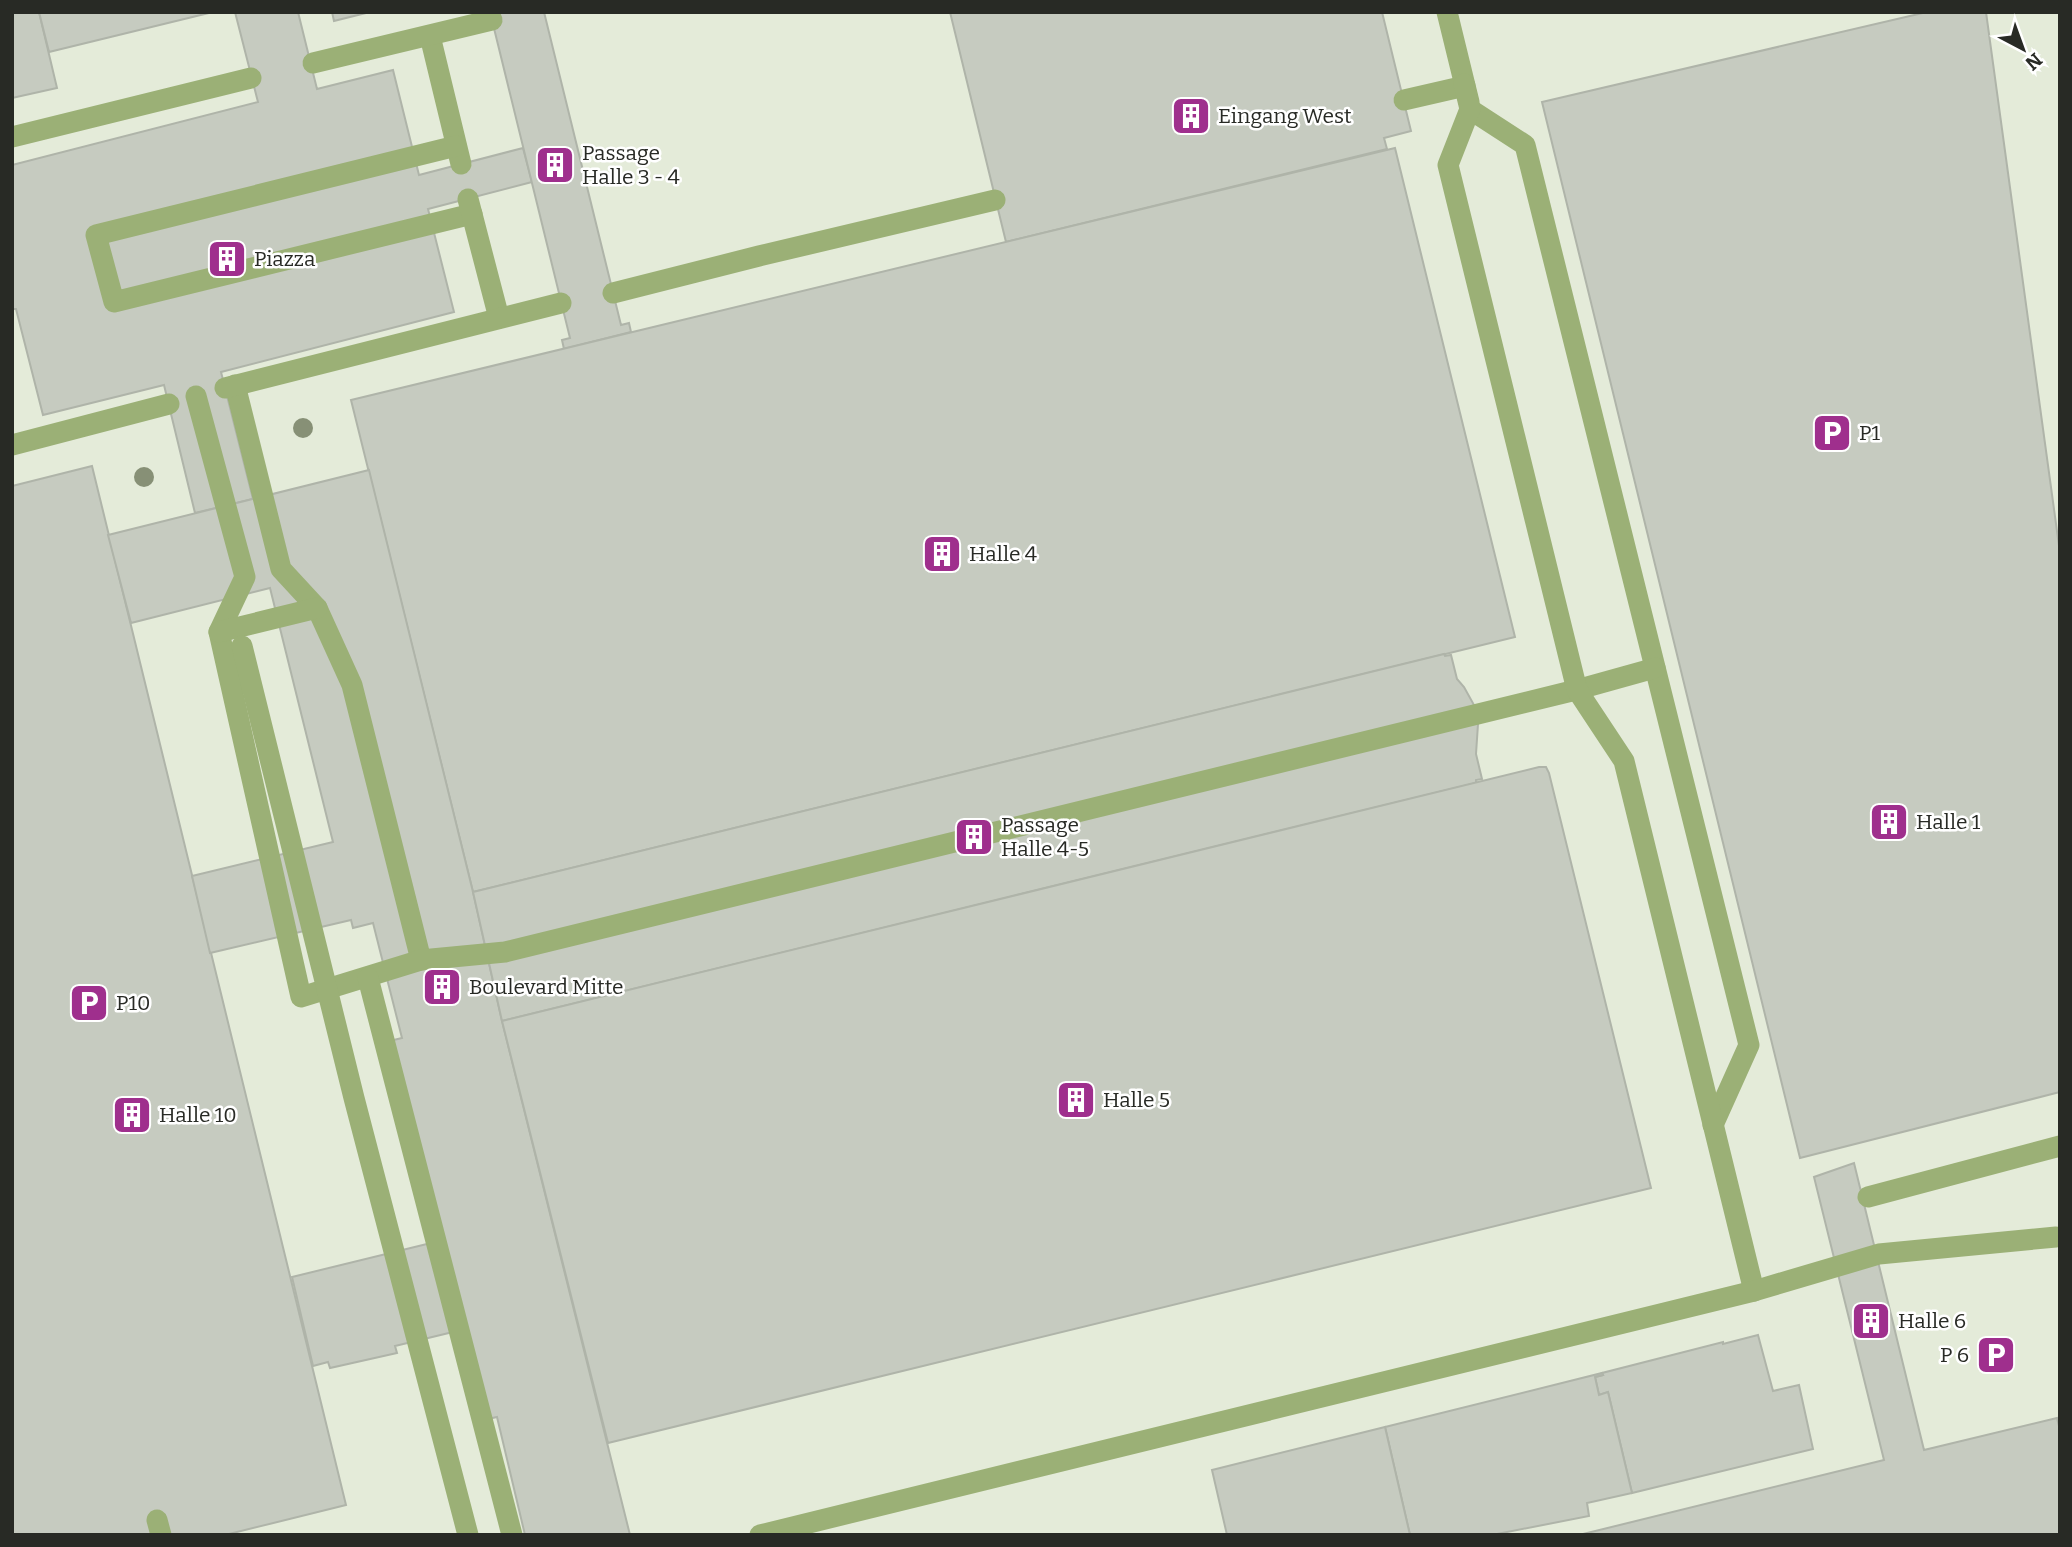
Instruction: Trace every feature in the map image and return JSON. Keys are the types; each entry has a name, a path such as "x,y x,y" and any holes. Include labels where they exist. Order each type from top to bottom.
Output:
{"lane":[{"path":"1447,12 1471,110 1449,166 1576,690 1624,761"},
{"path":"760,1535 1755,1292 1624,761 1577,690 1448,165 1470,109 1447,12"},
{"path":"313,62 492,20"},
{"path":"430,36 459,155 96,235 114,302 470,207 499,318"},
{"path":"12,137 251,78"},
{"path":"1404,100 1465,86"},
{"path":"1471,110 1525,145 1749,1045 1713,1125"},
{"path":"613,293 995,200"},
{"path":"421,960 352,685 317,608 281,569 230,387 562,303"},
{"path":"196,396 245,577 219,632 301,997 421,960 505,952 1576,690 1655,668"},
{"path":"12,445 169,404"},
{"path":"219,632 317,608"},
{"path":"242,646 354,1098 468,1535"},
{"path":"1632,795 1754,1292"},
{"path":"368,978 512,1535"},
{"path":"1868,1197 2060,1146"},
{"path":"760,1535 1754,1292 1879,1255 2060,1237"}],"shaded area":[{"path":"12,12 2060,12 2060,1535 12,1535"}],"building":[{"path":"12,12 39,12 57,88 12,98"},
{"path":"39,12 213,12 49,52"},
{"name":"Piazza","path":"235,12 298,12 317,89 393,70 419,175 523,148 532,182 428,209 454,312 221,372 253,499 195,513 164,385 43,415 16,309 12,309 12,165 258,102"},
{"path":"332,12 370,12 334,21"},
{"name":"Passage Halle 3 - 4","path":"490,12 544,12 621,325 629,323 631,332 564,349 562,340 570,338"},
{"name":"Eingang West","path":"950,12 1382,12 1411,131 1384,138 1387,149 1006,242"},
{"name":"P1","path":"1927,12 1986,12 2060,553 2060,1092 1800,1158 1542,102"},
{"name":"Halle 4","path":"1395,148 1515,637 473,892 351,400"},
{"name":"P10","path":"92,466 346,1505 225,1535 12,1535 12,486"},
{"name":"Boulevard Mitte","path":"369,470 630,1535 525,1535 497,1417 479,1421 453,1332 395,1346 397,1353 330,1368 328,1362 313,1366 292,1277 431,1243 381,1043 402,1038 373,923 353,928 351,920 210,953 192,876 333,842 270,588 131,623 108,535"},
{"name":"Passage Halle 4-5","path":"1444,654 1451,655 1457,679 1474,705 1478,724 1476,754 1482,779 1476,780 1476,783 502,1021 473,892"},
{"name":"Halle 5","path":"1546,767 1549,773 1651,1188 608,1443 502,1021"},
{"name":"Halle 6","path":"1854,1163 1924,1450 2057,1418 2060,1430 2060,1535 1579,1535 1884,1460 1814,1177"},
{"path":"1758,1335 1773,1391 1799,1385 1813,1449 1632,1493 1608,1392 1599,1395 1595,1377 1603,1375 1602,1373"},
{"path":"1602,1373 1603,1375 1595,1377 1599,1395 1608,1392 1632,1493 1587,1503 1589,1516 1492,1535 1410,1535 1385,1427"},
{"path":"1385,1427 1410,1535 1227,1535 1212,1470"}],"place":[{"name":"Eingang West","path":"1191,116"},
{"name":"Passage Halle 3 - 4","path":"555,165"},
{"name":"Piazza","path":"227,259"},
{"name":"P1","path":"1832,433"},
{"name":"Halle 4","path":"942,554"},
{"name":"Halle 1","path":"1889,822"},
{"name":"Passage Halle 4-5","path":"974,837"},
{"name":"Boulevard Mitte","path":"442,987"},
{"name":"P10","path":"89,1003"},
{"name":"Halle 5","path":"1076,1100"},
{"name":"Halle 10","path":"132,1115"},
{"name":"Halle 6","path":"1871,1321"},
{"name":"P 6","path":"1996,1355"}]}
